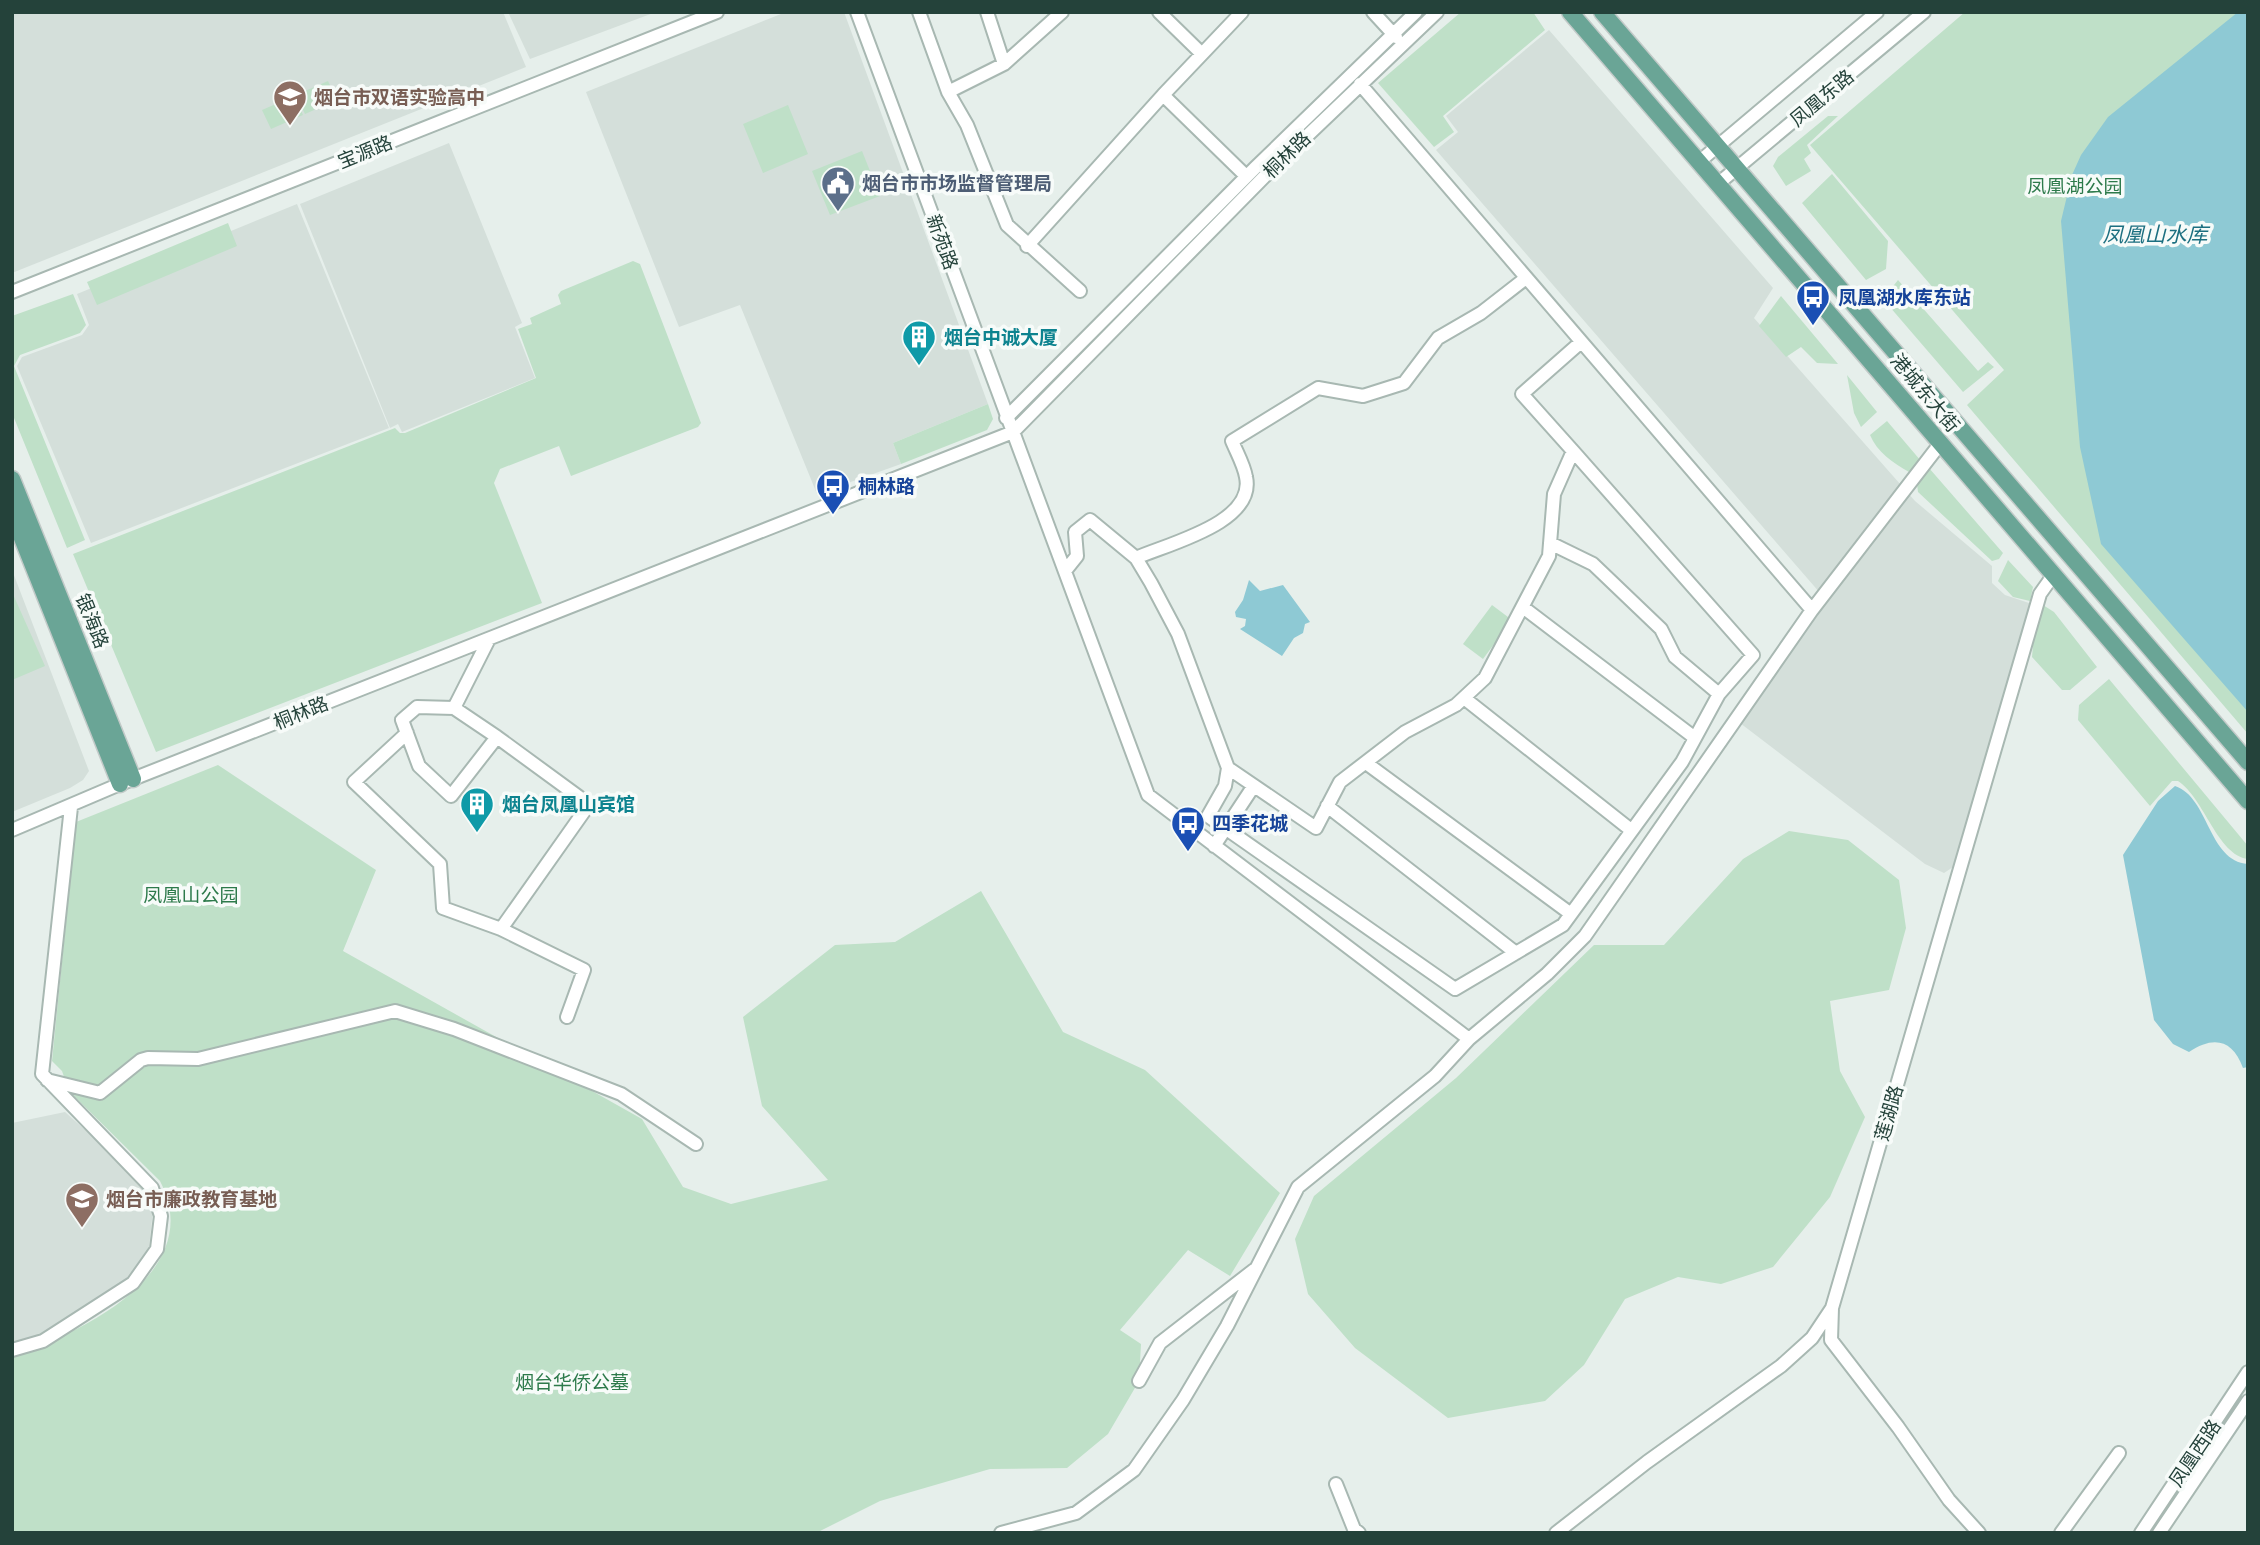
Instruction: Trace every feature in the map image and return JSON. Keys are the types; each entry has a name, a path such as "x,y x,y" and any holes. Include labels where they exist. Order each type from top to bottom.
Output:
{"main road":[{"name":"港城东大街","path":"1570,12 2248,801"},
{"name":"港城东大街","path":"1602,12 2248,762"},
{"name":"银海路","path":"12,479 127,782"},
{"name":"银海路","path":"12,513 127,782"}],"street":[{"name":"宝源路","path":"12,292 717,12"},
{"name":"新苑路","path":"857,12 1148,796 1469,1039"},
{"path":"919,12 948,92 967,125 1007,225 1027,246 1080,291"},
{"path":"987,12 1004,64"},
{"path":"948,92 1004,64 1062,12"},
{"path":"1160,12 1202,54"},
{"path":"1027,246 1242,12"},
{"path":"1373,12 1397,38"},
{"name":"桐林路","path":"12,830 127,782 1013,432 1360,84 1416,12"},
{"name":"桐林路","path":"1006,418 1246,176 1397,38 1437,12"},
{"name":"凤凰东路","path":"1700,161 1877,12"},
{"name":"凤凰东路","path":"1719,183 1924,12"},
{"path":"1360,84 1812,610"},
{"path":"1163,95 1246,176"},
{"path":"1136,558 1220,525 1239,507 1247,479 1232,441 1318,387 1363,396 1404,383 1438,338 1481,313 1526,278"},
{"path":"1065,571 1077,555 1075,533 1090,520 1136,558 1178,634 1228,768 1225,786 1208,816 1455,989 1563,925 1682,762 1719,694 1753,655 1522,394 1581,342"},
{"path":"1001,1533 1076,1513 1134,1470 1183,1400 1227,1326 1298,1187 1435,1076 1469,1039 1547,974 1586,936 1812,610 1940,444"},
{"path":"1228,768 1316,828 1340,782 1405,732 1457,705 1485,678 1549,556 1554,494 1573,451"},
{"path":"1550,543 1593,564 1661,629 1675,656 1719,694"},
{"name":"莲湖路","path":"1556,1533 1647,1462 1782,1366 1812,1338 1832,1308 2040,594 2052,576"},
{"path":"1524,608 1695,738"},
{"path":"454,708 489,639"},
{"path":"1464,698 1631,830"},
{"path":"497,737 451,796 419,766 402,720 417,707 454,708 497,737 579,797 585,810 501,929"},
{"path":"407,733 354,782 440,864 443,908 501,929 584,970 568,1017"},
{"path":"1366,763 1571,914"},
{"path":"1214,846 1253,787"},
{"path":"1327,806 1516,953"},
{"path":"12,1350 43,1341 133,1283 157,1249 160,1216 152,1188 47,1080 41,1067 71,807"},
{"path":"47,1080 100,1093 141,1060 148,1058 198,1059 395,1011 454,1029 621,1094 696,1144"},
{"path":"1139,1381 1160,1343 1257,1268"},
{"path":"1832,1308 1831,1340 1898,1427 1949,1500 1979,1533"},
{"name":"凤凰西路","path":"2141,1533 2248,1372"},
{"name":"凤凰西路","path":"2158,1533 2248,1401"},
{"path":"2061,1533 2119,1453"},
{"path":"1336,1483 1354,1530 1359,1533"}],"shaded area":[{"path":"12,12 503,12 526,67 12,273"},
{"path":"508,12 656,12 530,59"},
{"path":"786,12 844,12 988,404 893,443 901,464 817,494 740,305 679,327 586,92"},
{"path":"1549,30 1773,288 1754,318 1915,501 1992,566 1992,583 2005,595 2032,604 1953,867 1944,873 1925,864 1740,723 1827,601 1436,150 1458,132 1446,116"},
{"path":"449,143 522,323 515,327 535,378 402,432 398,424 390,428 300,204"},
{"path":"297,204 389,428 91,543 17,366 22,357 82,335 89,325 77,294"},
{"path":"12,570 89,771 83,780 70,788 12,812"},
{"name":"烟台市廉政教育基地","path":"65,1112 131,1171 145,1191 153,1210 149,1248 133,1273 117,1287 49,1332 12,1343 12,1123"}],"green space":[{"path":"1461,12 1533,12 1545,30 1443,116 1454,132 1434,147 1378,83"},
{"name":"凤凰湖公园","path":"1965,12 2248,12 2248,734 1967,405 2004,370 1810,145"},
{"path":"328,81 337,100 305,114 296,95"},
{"path":"294,96 303,115 271,129 262,110"},
{"path":"788,105 808,154 763,173 743,124"},
{"path":"1828,116 1838,116 1807,145 1811,153 1804,159 1811,171 1786,186 1773,166 1778,157"},
{"path":"862,151 880,196 830,215 812,171"},
{"path":"1832,174 1888,241 1886,269 1866,280 1802,203"},
{"path":"228,223 237,246 97,305 87,282"},
{"path":"633,261 640,264 701,423 698,427 571,476 559,446 500,469 494,483 542,603 156,752 73,554 395,428 400,433 405,433 536,378 518,329 532,324 530,318 561,304 558,295 561,291"},
{"path":"1898,280 1978,371 1988,362 1994,367 1963,392 1883,299"},
{"path":"73,294 86,325 80,333 20,355 14,366 85,540 67,548 12,413 12,316"},
{"path":"1781,296 1838,364 1817,363 1801,347 1786,357 1759,326"},
{"path":"1847,375 1877,412 1861,427 1854,413"},
{"path":"988,404 993,419 987,430 901,464 893,443"},
{"path":"1887,421 1921,461 1909,472 1886,456 1870,435"},
{"path":"1929,468 2003,553 1999,559 1992,561 1918,492 1917,484"},
{"path":"2008,560 2033,587 2030,601 2013,597 1998,581"},
{"path":"12,592 45,666 12,680"},
{"path":"1492,605 1512,620 1483,659 1463,644"},
{"path":"2043,605 2054,612 2097,667 2070,690 2062,690 2032,657 2034,633"},
{"path":"2109,679 2248,846 2248,859 2228,848 2196,800 2178,781 2172,781 2150,806 2078,720 2079,705"},
{"path":"218,765 376,870 343,951 642,1119 683,1187 731,1204 828,1180 762,1106 743,1017 835,945 895,942 981,891 1063,1032 1145,1070 1280,1193 1230,1276 1188,1250 1120,1330 1141,1344 1139,1381 1108,1434 1067,1468 990,1469 880,1501 816,1533 12,1533 12,1355 71,1332 102,1315 130,1294 152,1271 167,1244 170,1214 160,1181 69,1091 62,1071 52,1061 76,822"},
{"path":"1789,831 1848,840 1899,880 1906,928 1889,990 1830,1001 1840,1071 1865,1117 1830,1197 1773,1267 1721,1284 1678,1277 1625,1299 1584,1365 1545,1401 1448,1418 1355,1348 1308,1294 1295,1239 1314,1196 1456,1078 1594,945 1664,945 1743,859"}],"water":[{"name":"凤凰山水库","path":"2238,12 2248,12 2248,712 2101,544 2080,447 2061,221 2072,175 2081,155 2108,117"},
{"path":"1249,580 1260,591 1283,585 1310,622 1305,624 1303,633 1294,638 1282,656 1240,629 1245,626 1246,619 1236,617 1235,612 1243,600"},
{"path":"2175,786 2186,792 2195,802 2225,852 2235,860 2248,864 2248,1067 2243,1068 2234,1051 2222,1043 2207,1043 2189,1052 2173,1044 2154,1020 2123,855 2158,801"}],"place":[{"name":"烟台市双语实验高中","path":"290,127"},
{"name":"烟台市市场监督管理局","path":"838,213"},
{"name":"凤凰湖水库东站","path":"1813,327"},
{"name":"烟台中诚大厦","path":"919,367"},
{"name":"桐林路","path":"833,516"},
{"name":"烟台凤凰山宾馆","path":"477,834"},
{"name":"四季花城","path":"1188,853"},
{"name":"烟台市廉政教育基地","path":"82,1229"}],"park label":[{"name":"凤凰山公园","path":"191,895"},
{"name":"烟台华侨公墓","path":"572,1382"}]}
